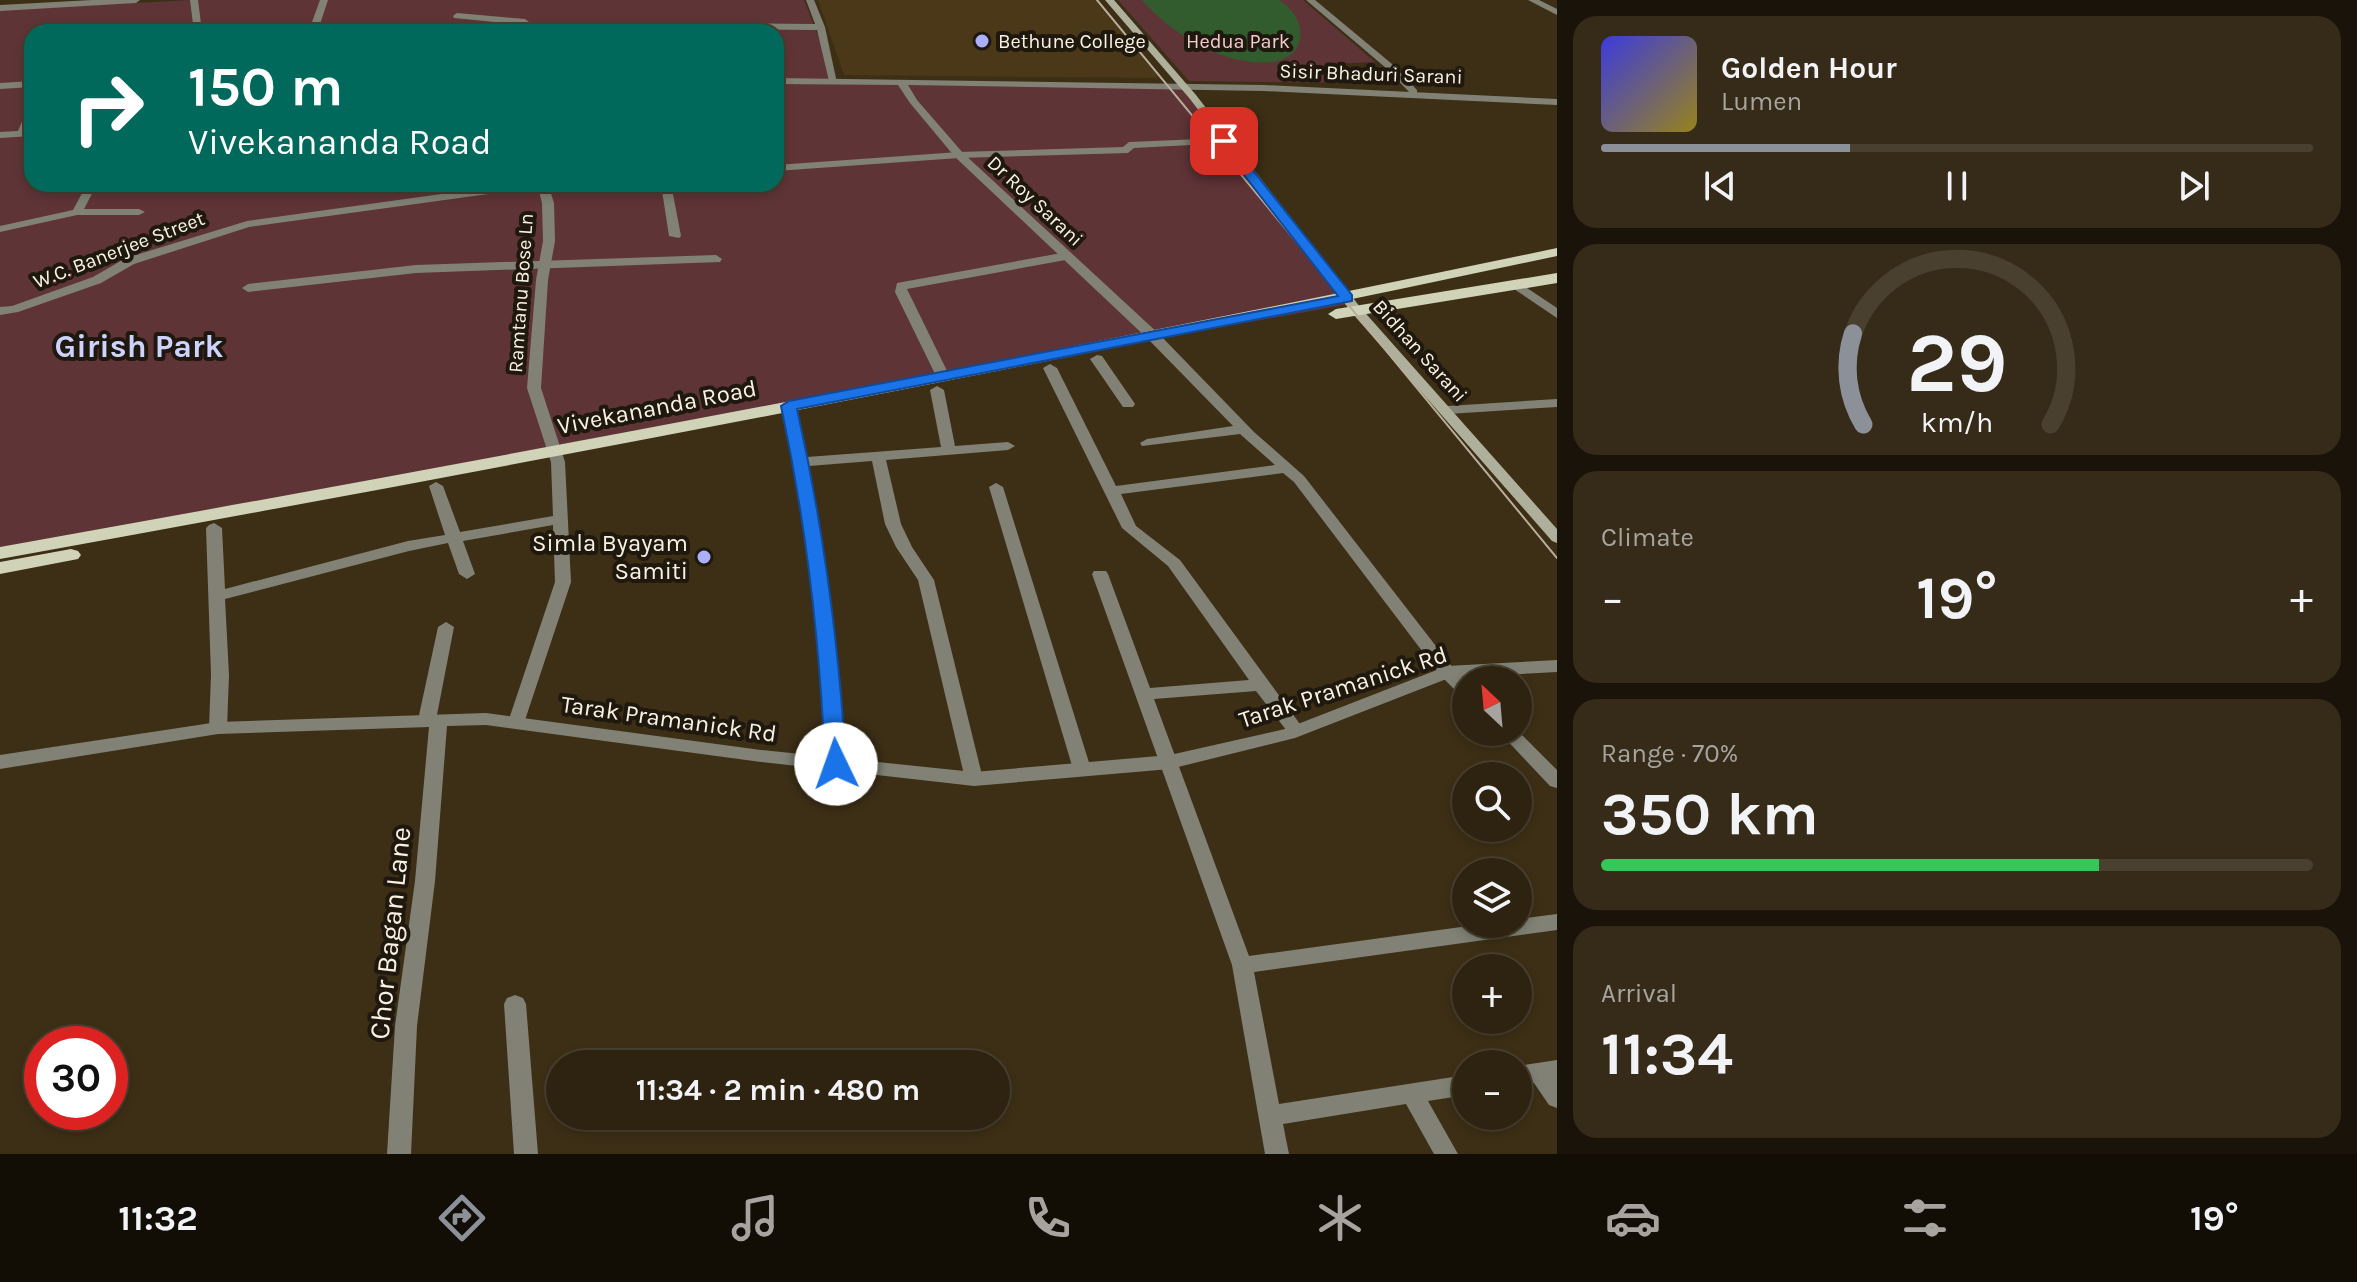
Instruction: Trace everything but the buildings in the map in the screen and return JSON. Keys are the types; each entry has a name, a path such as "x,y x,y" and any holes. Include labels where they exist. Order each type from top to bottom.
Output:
{"main road":[{"name":"Bidhan Sarani","path":"1109,0 1183,86 1352,304 1557,538"},
{"name":"Vivekananda Road","path":"0,553 557,457 1159,342 1352,304 1557,252"},
{"name":"Vivekananda Road","path":"1352,304 1518,286 1557,278"},
{"name":"Vivekananda Road","path":"940,384 1097,359 1159,342"},
{"name":"Vivekananda Road","path":"0,568 436,486 557,457"}],"street":[{"path":"0,8 57,2 136,0"},
{"path":"194,0 197,24"},
{"path":"318,24 324,0"},
{"path":"810,0 821,27 834,81"},
{"path":"1310,0 1389,66 1414,92"},
{"path":"1534,1 1557,1"},
{"path":"1534,1 1557,12"},
{"path":"457,16 525,22"},
{"path":"784,27 821,27"},
{"name":"Sisir Bhaduri Sarani","path":"784,81 1414,92 1557,102"},
{"name":"Dr Roy Sarani","path":"901,81 913,101 959,155 1159,342 1242,429 1288,468 1452,677"},
{"path":"0,86 24,84"},
{"path":"0,135 24,133"},
{"path":"784,167 959,155 1071,154 1128,150 1129,145 1224,141"},
{"path":"77,212 88,192"},
{"name":"W.C. Banerjee Street","path":"0,311 97,280 130,261 247,224 481,192"},
{"name":"Ramtanu Bose Ln","path":"517,722 563,582 557,457 534,388 542,280 549,241 548,203 543,192"},
{"path":"667,192 675,236"},
{"path":"0,229 77,212 139,212"},
{"path":"949,451 940,384 901,286 1067,256"},
{"path":"248,288 416,269 716,259"},
{"path":"1518,286 1557,314"},
{"path":"1097,359 1128,404"},
{"path":"1050,368 1130,528 1174,563 1296,731"},
{"path":"1448,410 1557,403"},
{"path":"791,412 801,462 832,688 836,764"},
{"path":"1147,443 1242,429"},
{"path":"801,462 1008,446"},
{"path":"878,457 893,524 926,580 974,779"},
{"path":"1113,491 1288,468"},
{"path":"436,486 467,574"},
{"path":"996,487 1082,769"},
{"path":"217,596 408,546 560,519"},
{"path":"214,528 220,675 218,728"},
{"path":"1100,574 1242,965 1277,1154"},
{"name":"Chor Bagan Lane","path":"399,1154 406,1026 425,881 433,720 446,627"},
{"name":"Tarak Pramanick Rd","path":"0,762 218,728 433,720 517,722 974,779 1170,762 1296,731 1447,672 1557,666"},
{"path":"1145,694 1261,685"},
{"path":"1522,746 1557,781"},
{"path":"1242,965 1557,922"},
{"path":"515,1004 526,1154"},
{"path":"1538,1073 1557,1098"},
{"path":"1269,1116 1452,1087"},
{"path":"1412,1094 1446,1154"}],"shaded area":[{"name":"Bethune College","path":"818,0 1095,0 1161,78 844,75"},
{"path":"1142,0 1279,0 1288,7 1299,25 1298,44 1284,59 1272,62 1254,62 1218,54 1168,25"}],"green space":[{"path":"192,0 804,0 836,82 1183,87 1356,303 0,547 0,10"},
{"name":"Hedua Park","path":"1118,0 1303,0 1375,62 1333,64 1356,83 1189,81"}],"tram line":[{"path":"1097,0 1557,558"}],"place":[{"name":"Bethune College","path":"982,41"},
{"name":"Simla Byayam Samiti","path":"704,557"}],"district":[{"name":"Girish Park","path":"139,346"}],"route":[{"path":"836,764 832,688 801,462 789,406 1347,298 1224,141"}]}
